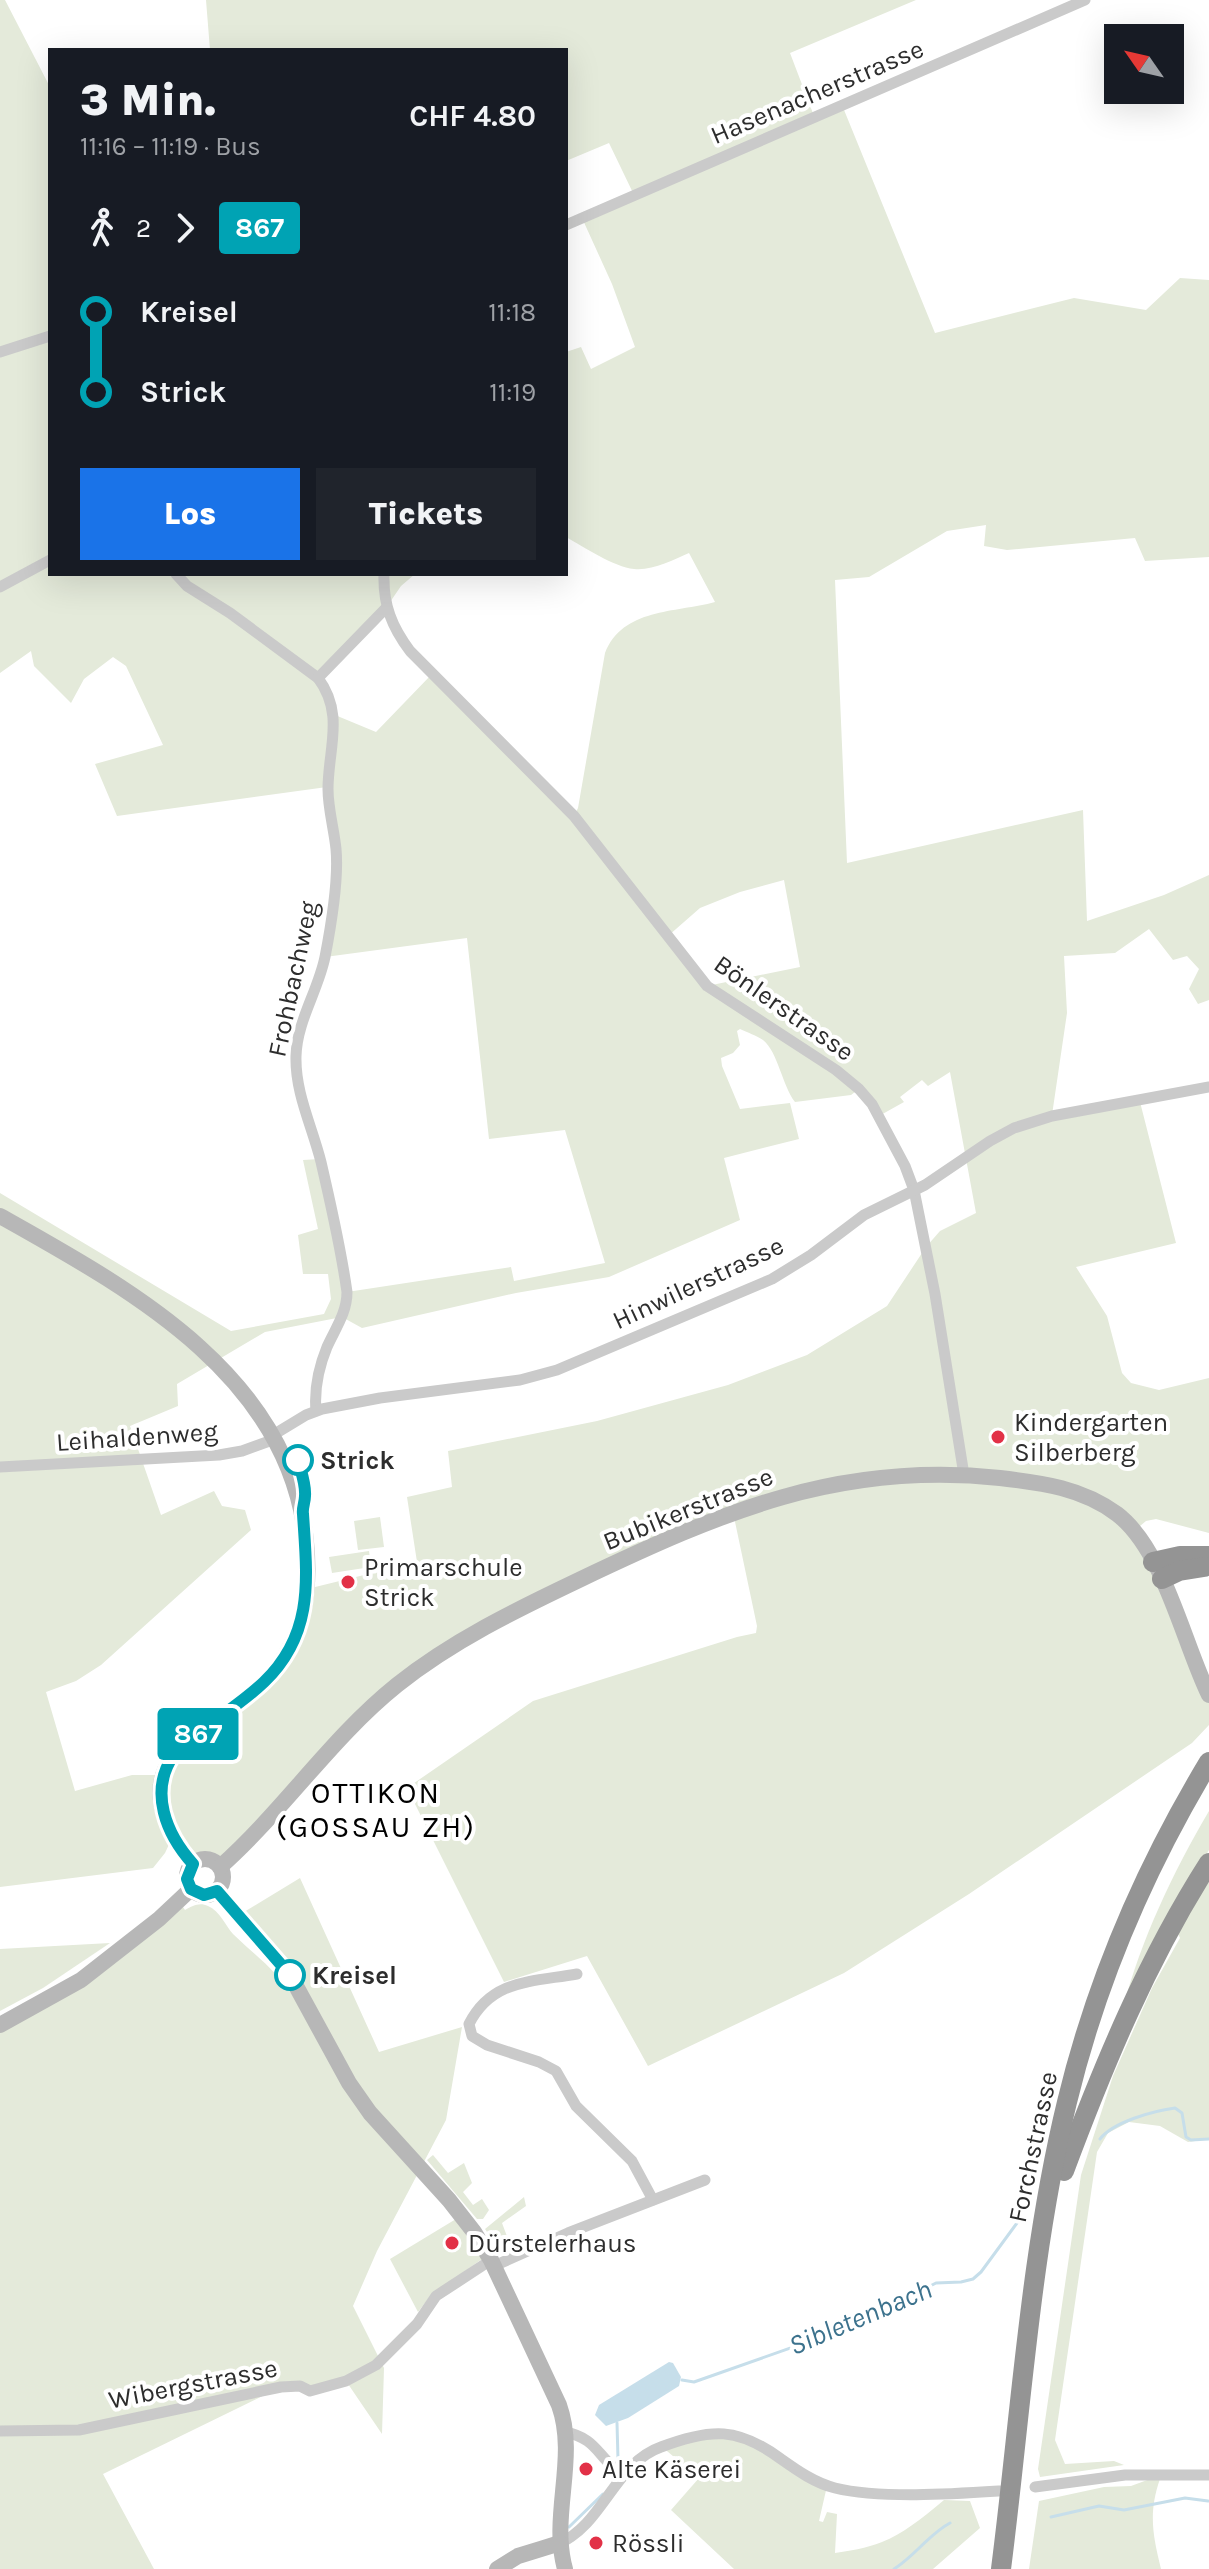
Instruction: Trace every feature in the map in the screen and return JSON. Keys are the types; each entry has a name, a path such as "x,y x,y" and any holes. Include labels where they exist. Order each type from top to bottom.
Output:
{"highway":[{"path":"1158,1571 1180,1556 1209,1556"},
{"path":"1158,1571 1209,1568"},
{"name":"Forchstrasse","path":"1001,2569 1041,2237 1068,2098 1093,2011 1120,1938 1157,1855 1209,1762"},
{"name":"Forchstrasse","path":"1013,2569 1049,2262 1064,2171 1086,2073 1118,1974 1156,1885 1209,1785"},
{"path":"1064,2171 1131,2004 1173,1923 1209,1863"}],"main road":[{"path":"0,1216 106,1278 191,1339 244,1390 274,1437 302,1512 307,1551 306,1598 298,1631 275,1671 180,1748 165,1769 160,1789 164,1814 173,1835 193,1864"},
{"name":"Bubikerstrasse","path":"220,1867 270,1818 363,1714 442,1652 495,1621 728,1513 783,1495 824,1486 888,1477 964,1475 1051,1484 1084,1496 1119,1516 1133,1531 1158,1571 1209,1695"},
{"path":"203,1859 211,1860 220,1867 224,1879 217,1891 204,1895 191,1889 187,1879 193,1864 203,1859"},
{"path":"0,2025 81,1980 159,1919 191,1889"},
{"path":"217,1891 290,1975 349,2083 370,2113 458,2210 492,2263 559,2405 565,2432 560,2543 565,2569"},
{"path":"497,2569 518,2556 560,2543"}],"street":[{"name":"Hasenacherstrasse","path":"568,224 1085,0"},
{"path":"0,352 48,337"},
{"path":"0,587 48,561"},
{"name":"Frohbachweg","path":"178,576 187,586 230,613 318,678 327,692 335,716 328,787 336,851 335,883 325,957 300,1031 296,1072 320,1159 347,1296 344,1313 316,1380 316,1411"},
{"name":"Bönlerstrasse","path":"384,576 386,608 396,633 410,651 574,816 707,986 727,1002 836,1070 859,1089 883,1121 914,1190 935,1294 964,1475"},
{"path":"318,678 386,608"},
{"name":"Hinwilerstrasse","path":"274,1437 316,1411 392,1396 520,1380 557,1370 772,1279 811,1255 864,1215 941,1175 998,1136 1033,1121 1139,1098 1209,1087"},
{"name":"Leihaldenweg","path":"0,1467 219,1455 252,1448 274,1437"},
{"path":"577,1974 506,1986 478,2006 469,2024 472,2036 487,2045 539,2062 556,2071 576,2106 632,2161 653,2200"},
{"name":"Wibergstrasse","path":"0,2431 79,2430 281,2387 300,2386 310,2391 346,2381 376,2365 417,2324 442,2291 492,2263 705,2180"},
{"path":"565,2432 586,2438 610,2466 625,2475"},
{"path":"560,2543 580,2529 641,2457 661,2446 688,2438 726,2433 757,2442 807,2476 837,2488 858,2492 1000,2491"},
{"path":"1035,2487 1125,2475 1209,2475"}],"green space":[{"path":"0,0 5,0 48,83 48,576 413,576 318,678 335,715 376,732 432,674 574,816 578,808 605,653 613,638 637,620 715,602 689,553 655,567 634,569 608,561 568,538 568,351 581,347 591,369 635,347 612,284 582,218 634,195 609,143 568,160 568,48 210,48 206,0 916,0 790,53 814,116 842,105 935,333 1074,298 1146,310 1180,278 1209,280 1209,557 1145,561 1135,538 1007,550 984,546 986,525 947,531 869,577 835,580 847,863 1083,810 1087,921 1164,895 1209,875 1209,1000 1198,1004 1189,989 1199,969 1187,956 1173,960 1149,929 1115,953 1064,956 1067,1013 1052,1115 1139,1098 1176,1243 1076,1267 1107,1316 1122,1373 1131,1383 1159,1390 1209,1378 1209,1533 1156,1519 1146,1521 1134,1531 1209,1695 1209,1725 1192,1743 969,1894 844,1973 648,2066 587,1956 504,1982 407,1788 533,1701 756,1633 734,1517 625,1558 398,1684 217,1863 198,1861 173,1836 153,1868 0,1887 0,1193 231,1331 324,1314 331,1299 328,1274 303,1274 298,1235 318,1229 303,1160 320,1159 347,1292 511,1267 514,1281 605,1263 565,1130 489,1139 467,938 325,957 335,883 327,787 117,816 95,764 163,745 126,666 113,657 84,679 71,703 34,666 31,651 0,673","holes":["784,880 800,967 707,986 668,936 700,908 740,892","740,1029 768,1045 795,1102 851,1095 859,1089 879,1116 904,1102 900,1097 922,1080 928,1086 950,1072 976,1213 940,1231 887,1306 807,1355 728,1385 597,1421 448,1451 452,1487 407,1497 417,1562 307,1589 275,1671 163,1775 132,1775 75,1791 46,1692 76,1681 101,1665 251,1530 245,1510 222,1506 214,1491 161,1515 130,1426 178,1406 177,1384 265,1332 342,1317 362,1328 516,1293 609,1277 740,1220 724,1158 799,1139 790,1103 740,1109 722,1066 721,1058 733,1053 740,1045 737,1031"]},
{"path":"380,1517 384,1547 358,1550 354,1521"},
{"path":"369,1551 371,1567 332,1573 329,1557"},
{"path":"1209,1811 1209,1850 1169,1916 1123,2008 1159,1907"},
{"path":"1209,1870 1209,2139 1188,2142 1160,2126 1129,2122 1108,2133 1097,2152 1055,2440 1065,2464 1114,2461 1124,2465 1040,2477 1038,2469 1081,2175 1113,2076 1152,1988 1180,1938 1173,1923"},
{"path":"300,1878 379,2052 462,2027 446,2120 377,2251 353,2306 384,2368 382,2434 346,2381 310,2391 281,2387 103,2474 154,2569 0,2569 0,2024 183,1907 185,1910 199,1904 216,1911 233,1934 275,1973 297,2002 307,2002 239,1915"},
{"path":"110,1943 43,1988 0,2011 0,1949"},
{"path":"433,2155 448,2173 464,2163 472,2183 463,2192 473,2205 482,2199 489,2210 483,2219 477,2219 427,2160"},
{"path":"524,2197 526,2206 502,2223 508,2239 496,2245 485,2229"},
{"path":"456,2219 482,2259 431,2295 418,2312 390,2259"},
{"path":"726,2433 827,2486 819,2521 823,2522 827,2512 837,2514 835,2553 882,2542 918,2521 944,2500 970,2501 980,2528 933,2569 734,2569 671,2510 699,2478 661,2446"},
{"path":"1160,2479 1153,2524 1161,2569 1029,2569 1039,2501 1104,2487 1131,2486"}],"water":[{"path":"669,2362 673,2363 681,2377 679,2386 628,2418 606,2426 595,2415 599,2405"}],"waterway":[{"name":"Sibletenbach","path":"1100,2139 1114,2127 1175,2108 1182,2113 1186,2137 1191,2140 1209,2139"},
{"name":"Sibletenbach","path":"682,2380 694,2382 850,2327 936,2283 973,2279 1017,2223"},
{"path":"617,2423 618,2459"},
{"path":"569,2527 603,2494"},
{"path":"1051,2517 1099,2506 1124,2510 1185,2498 1208,2501"},
{"path":"894,2569 950,2523"}],"bus line":[{"name":"867","path":"290,1975 217,1891 204,1895 191,1889 187,1879 193,1864 168,1825 161,1805 160,1789 165,1769 173,1756 266,1680 287,1654 298,1631 306,1598 308,1571 302,1512 306,1495 298,1460"}],"place":[{"name":"Kindergarten Silberberg","path":"998,1437"},
{"name":"Strick","path":"298,1460"},
{"name":"Primarschule Strick","path":"348,1582"},
{"name":"Kreisel","path":"290,1975"},
{"name":"Dürstelerhaus","path":"452,2243"},
{"name":"Alte Käserei","path":"586,2469"},
{"name":"Rössli","path":"596,2543"}],"district":[{"name":"OTTIKON (GOSSAU ZH)","path":"376,1810"}]}
